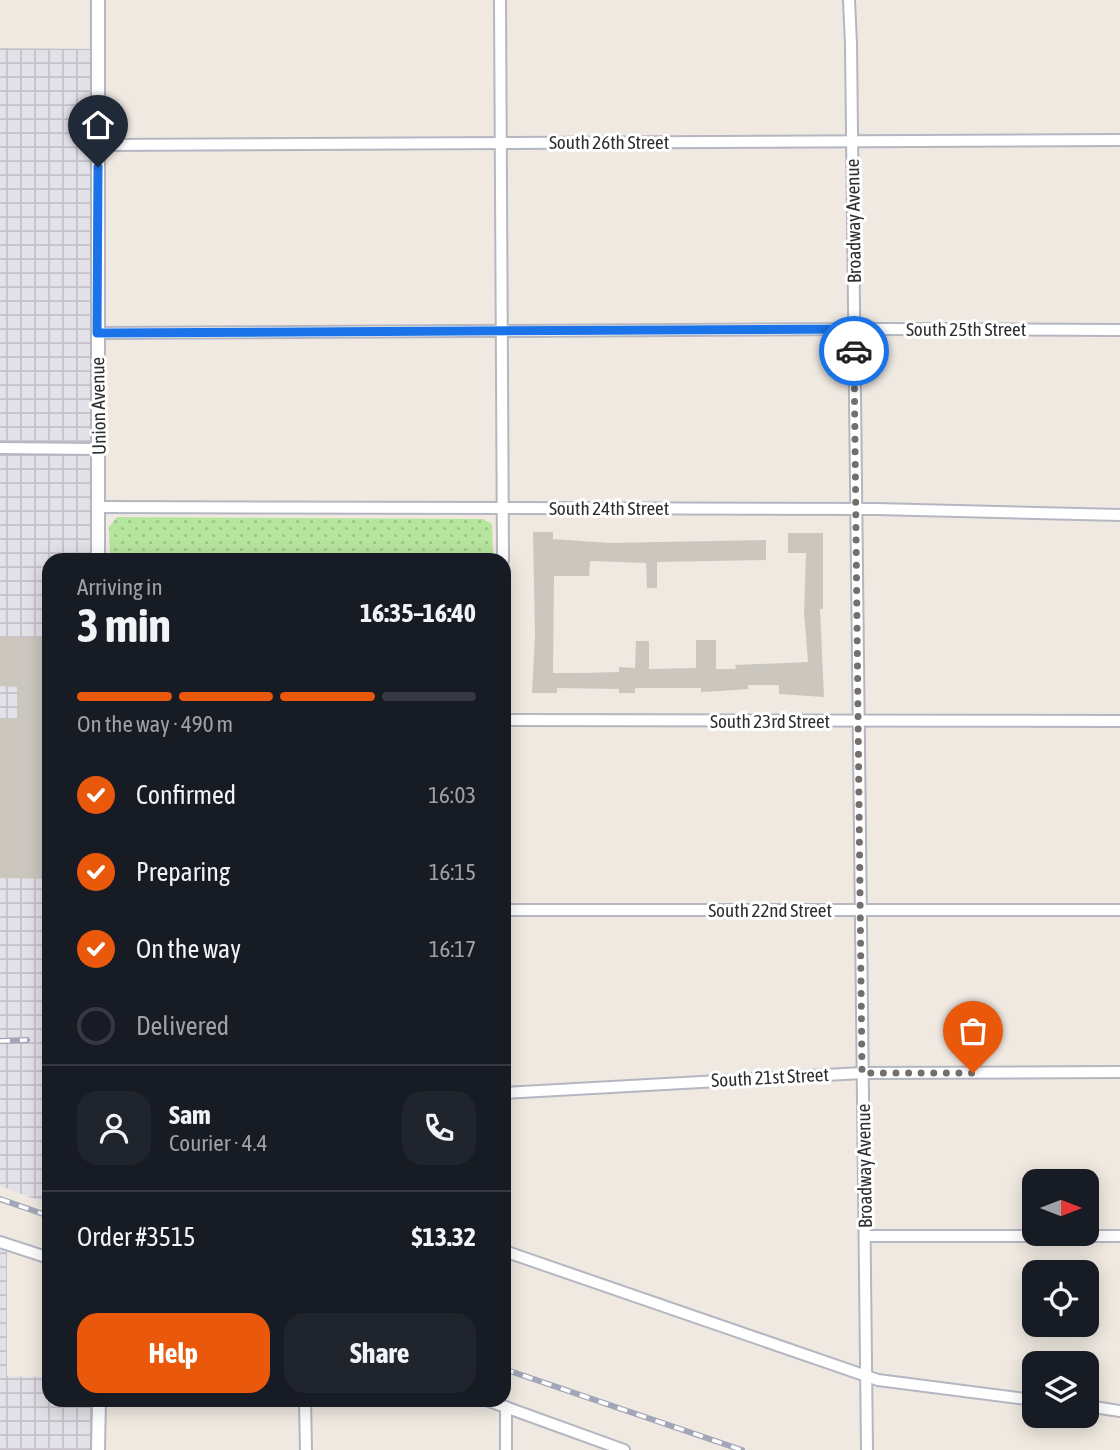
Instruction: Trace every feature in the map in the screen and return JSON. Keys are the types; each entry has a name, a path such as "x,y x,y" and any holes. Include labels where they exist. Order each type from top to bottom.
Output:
{"street":[{"name":"Union Avenue","path":"97,0 98,553"},
{"path":"500,0 503,553"},
{"name":"Broadway Avenue","path":"849,0 867,1450"},
{"name":"South 26th Street","path":"98,145 1120,140"},
{"name":"South 25th Street","path":"97,333 1120,330"},
{"path":"0,449 98,449"},
{"name":"South 24th Street","path":"98,507 857,509 1120,514"},
{"name":"South 23rd Street","path":"511,720 1120,721"},
{"name":"South 22nd Street","path":"511,910 1120,910"},
{"name":"South 21st Street","path":"511,1093 862,1073 1120,1072"},
{"path":"865,1236 1120,1236"},
{"path":"0,1242 42,1256"},
{"path":"511,1253 866,1376 1022,1398"},
{"path":"98,1450 99,1407"},
{"path":"305,1407 306,1450"},
{"path":"506,1450 506,1407 624,1450"},
{"path":"1099,1408 1120,1411"}],"shaded area":[{"path":"0,48 98,49 98,553 42,553 42,1201 0,1186"},
{"path":"0,1242 7,1244 7,1376 42,1377 42,1407 99,1407 98,1450 0,1450"}],"green space":[{"path":"117,517 483,519 492,524 493,553 110,553 109,527"}],"building":[{"path":"533,532 553,532 553,539 609,543 766,540 766,560 657,562 657,588 647,588 646,563 590,561 589,576 554,576 553,673 619,672 619,667 635,668 636,641 649,641 649,669 696,668 696,640 716,640 716,669 736,669 735,665 808,662 804,613 806,553 788,553 788,533 823,533 823,609 820,609 824,697 779,694 779,685 748,685 748,689 701,692 701,688 635,688 635,693 619,693 619,689 557,688 557,693 532,693 535,636"},
{"path":"0,637 42,638 42,879 0,878 0,718 17,718 17,687 0,686"}],"railway":[{"path":"0,1041 27,1040"},
{"path":"0,1199 42,1214"},
{"path":"511,1371 742,1450"}],"way so far":[{"path":"854,351 862,1073 973,1073"}],"route":[{"path":"98,167 97,333 854,329 854,351"}]}
